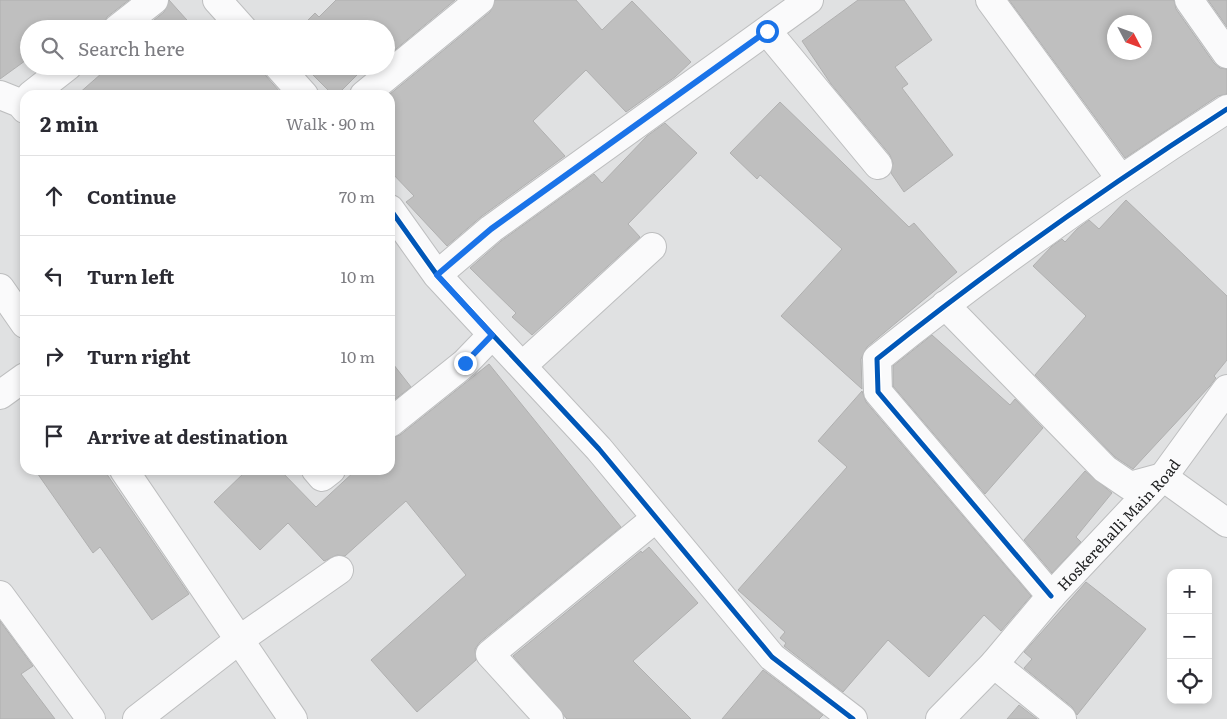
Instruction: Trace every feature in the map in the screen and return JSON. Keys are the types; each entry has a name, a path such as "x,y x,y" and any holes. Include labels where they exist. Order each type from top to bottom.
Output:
{"street":[{"path":"128,20 154,0"},
{"path":"217,0 235,20"},
{"path":"395,70 480,0"},
{"path":"437,275 491,229 809,0"},
{"path":"990,0 1120,178"},
{"path":"1190,0 1227,54"},
{"path":"767,31 878,165"},
{"path":"34,90 55,75"},
{"path":"286,75 300,90"},
{"path":"370,90 388,75"},
{"path":"1051,596 878,392 877,359 945,305 1120,178 1227,109"},
{"path":"395,216 437,275 598,449 772,657 853,719"},
{"path":"522,366 652,247"},
{"path":"0,288 20,317"},
{"path":"945,305 1105,469 1130,486 1163,477 1227,522"},
{"path":"395,419 465,363 492,335"},
{"path":"0,395 20,381"},
{"name":"Hoskerehalli Main Road","path":"940,719 994,664 1051,596 1163,477 1227,389"},
{"path":"127,475 293,719"},
{"path":"549,719 490,654 656,518"},
{"path":"137,719 239,640 339,570"},
{"path":"0,595 91,719"},
{"path":"994,664 1062,719"}],"building":[{"path":"0,0 129,0 106,20 20,20 20,65 0,79"},
{"path":"169,0 187,20 154,20 164,12"},
{"path":"336,0 455,0 395,50 395,20 308,20 315,13 319,17"},
{"path":"495,0 576,0 602,30 632,1 691,62 675,77 626,112 586,70 533,121 565,156 482,216 447,246 406,202 414,196 395,176 395,90 490,12"},
{"path":"858,0 904,0 932,40 895,67 908,84 902,88 953,155 904,192 891,173 893,163 890,155 831,84 802,41"},
{"path":"1009,0 1174,0 1176,9 1214,63 1220,68 1227,69 1227,94 1218,96 1125,158"},
{"path":"1208,0 1227,0 1227,27"},
{"path":"100,75 266,75 278,90 83,90"},
{"path":"313,75 357,75 342,90 328,90"},
{"path":"780,102 909,227 914,223 957,272 867,347 861,359 862,389 781,316 842,249 760,175 757,179 730,153"},
{"path":"665,123 697,153 628,224 640,237 532,335 512,317 516,313 470,268 501,241 594,174 602,183 647,136"},
{"path":"1126,200 1227,296 1227,360 1214,376 1216,378 1210,386 1133,469 1115,457 1035,375 1086,316 1033,266 1052,246 1062,239 1065,242 1089,220 1099,229"},
{"path":"932,335 1010,405 1015,399 1043,428 985,494 893,386 893,366"},
{"path":"489,364 621,527 480,642 475,649 476,660 417,712 371,660 466,575 406,501 345,556 337,555 324,561 288,523 260,550 214,502 242,475 285,475 316,507 351,475 395,475 395,436 400,435"},
{"path":"395,366 411,387 395,399"},
{"path":"862,391 866,402 1031,596 1001,631 984,615 929,677 888,640 843,692 784,646 786,643 780,638 785,632 738,590 847,467 818,441"},
{"path":"1085,471 1112,493 1076,537 1081,542 1052,573 1024,540"},
{"path":"38,475 107,475 189,594 152,620 100,547 93,553"},
{"path":"649,547 698,603 633,661 691,719 567,719 513,656 641,551 642,553"},
{"path":"1086,582 1146,629 1077,715 1072,707 1024,668 1032,659 1024,652"},
{"path":"0,621 33,666 21,674 55,719 0,719"},
{"path":"763,670 823,715 819,719 722,719"},
{"path":"1019,705 1037,719 1007,719"}],"cycle path":[{"path":"1051,596 878,392 877,359 962,293 1049,230 1137,168 1227,109"},
{"path":"395,216 437,275 599,449 772,657 853,719"}],"route":[{"path":"465,363 492,335 437,275 491,229 767,31"}]}
